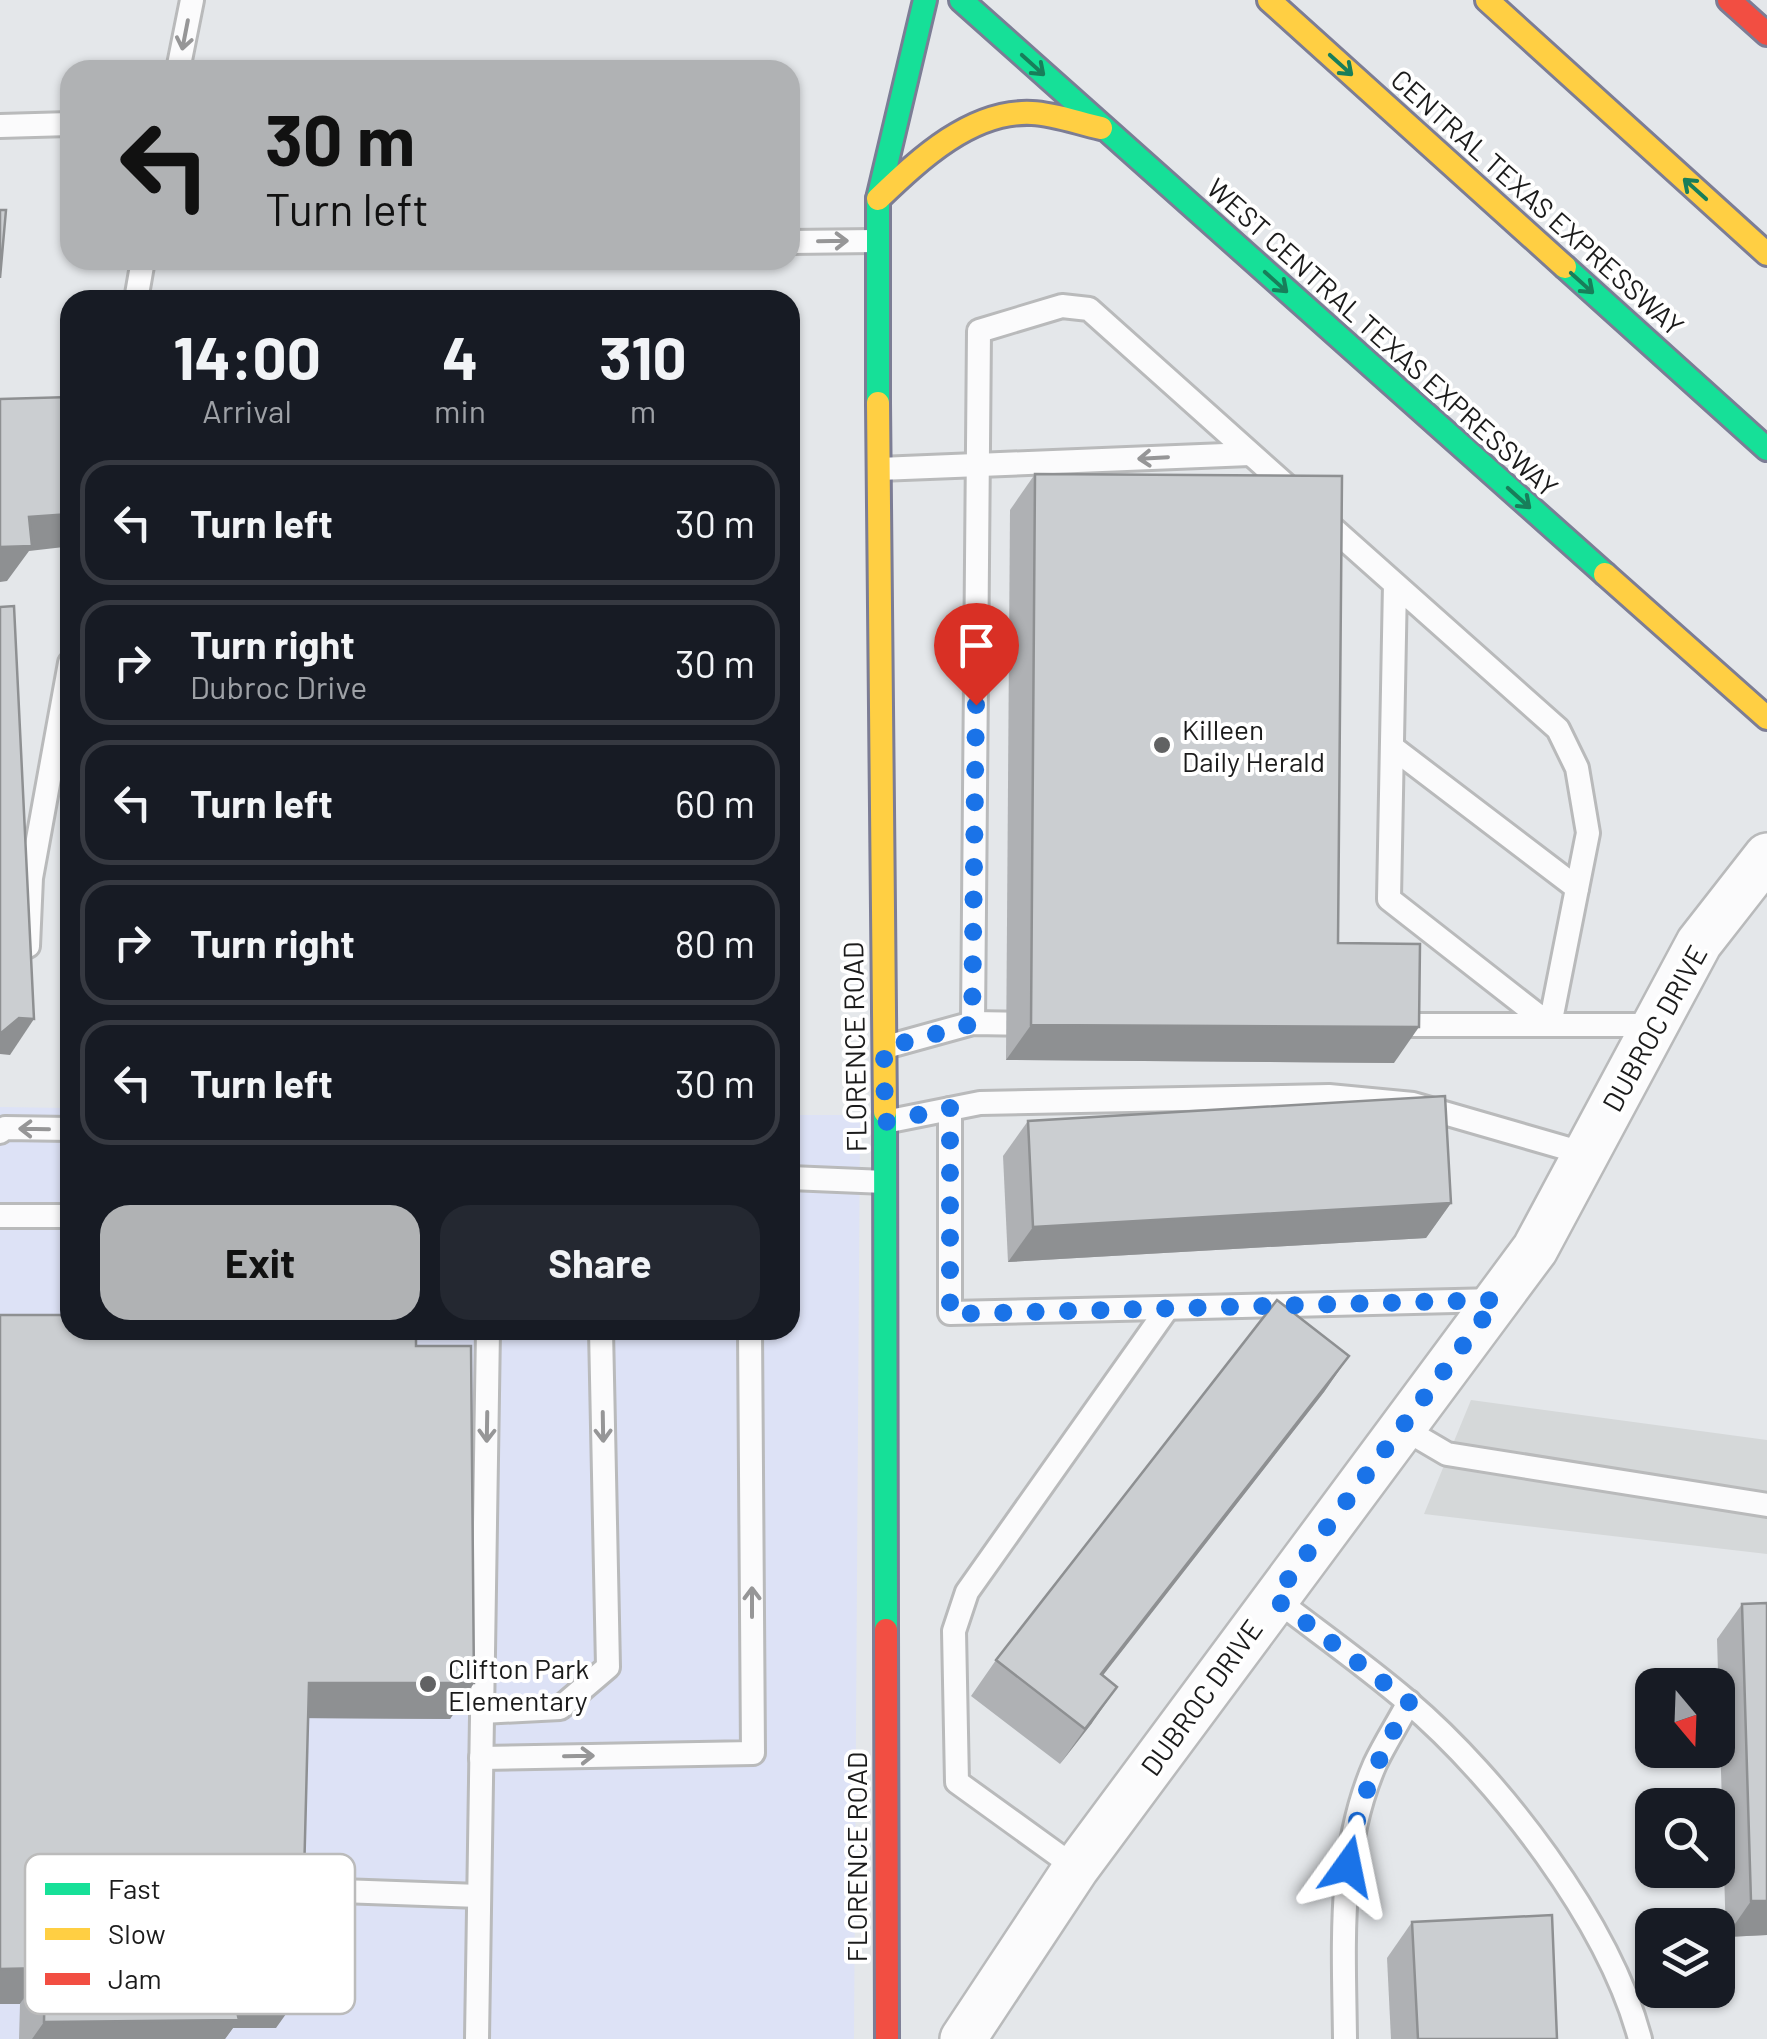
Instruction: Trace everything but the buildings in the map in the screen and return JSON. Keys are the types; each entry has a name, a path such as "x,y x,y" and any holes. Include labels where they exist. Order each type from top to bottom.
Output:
{"main road":[{"name":"FLORENCE ROAD","path":"886,2039 885,1122 877,241 878,199 925,0"},
{"name":"WEST CENTRAL TEXAS EXPRESSWAY","path":"961,0 1767,718"},
{"name":"CENTRAL TEXAS EXPRESSWAY","path":"1268,0 1767,450"},
{"path":"1487,0 1767,254"},
{"path":"1729,0 1767,34"},
{"path":"878,199 922,156 975,125 1025,113 1103,128"}],"street":[{"name":"DUBROC DRIVE","path":"963,2039 1076,1868 1535,1249 1699,942 1767,856"}],"lane":[{"path":"180,60 192,0"},
{"path":"0,126 60,124"},
{"path":"800,242 877,241"},
{"path":"972,1024 979,331 1062,306 1089,309 1558,729 1577,768 1588,832 1550,1026"},
{"path":"879,468 1250,454"},
{"path":"1395,584 1389,899 1550,1026"},
{"path":"26,978 31,878 60,718"},
{"path":"1392,747 1577,888"},
{"path":"884,1048 972,1024 1052,1024"},
{"path":"1371,1025 1654,1026"},
{"path":"885,1122 980,1103 1329,1096 1414,1104 1586,1154"},
{"path":"950,1108 950,1314 1497,1300"},
{"path":"0,1132 5,1128 60,1130"},
{"path":"800,1178 885,1182"},
{"path":"0,1216 60,1216"},
{"path":"1076,1868 957,1782 954,1631 967,1592 1167,1308"},
{"path":"477,2039 488,1340"},
{"path":"482,1712 560,1708 608,1667 600,1340"},
{"path":"481,1758 753,1753 750,1340"},
{"path":"1402,1427 1447,1454 1767,1505"},
{"path":"1274,1598 1409,1702 1526,1828 1605,1946 1640,2039"},
{"path":"1345,2039 1344,1895 1352,1837 1375,1765 1409,1702"},
{"path":"355,1892 480,1896"}],"shaded area":[{"name":"Clifton Park Elementary","path":"0,1107 60,1108 60,1340 800,1340 800,1115 860,1115 854,2039 0,2039"},
{"path":"1471,1400 1767,1440 1767,1554 1424,1514"}],"traffic: fast":[{"path":"878,403 878,199 925,0"},
{"path":"961,0 1605,574"},
{"path":"1565,267 1767,449"},
{"path":"885,1112 886,1630"}],"traffic: slow":[{"path":"1269,0 1565,267"},
{"path":"1487,0 1767,254"},
{"path":"878,199 948,140 988,120 1032,113 1101,128"},
{"path":"878,403 885,1112"},
{"path":"1605,574 1767,718"}],"traffic: jam":[{"path":"1729,0 1767,34"},
{"path":"886,1630 887,2039"}],"place":[{"name":"Killeen Daily Herald","path":"1162,745"},
{"name":"Clifton Park Elementary","path":"428,1684"}],"route":[{"path":"976,705 972,1024 884,1048 885,1122 950,1108 950,1314 1497,1300 1274,1598 1409,1702 1375,1765 1352,1837 1348,1866"}]}
